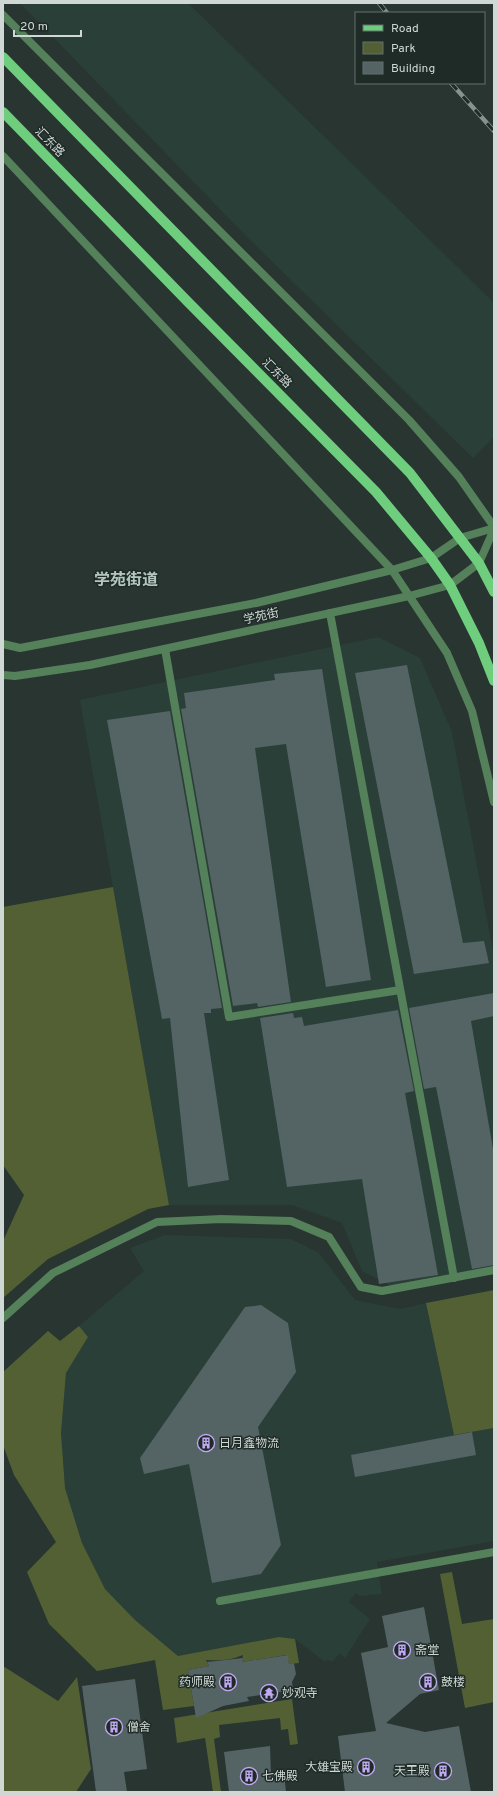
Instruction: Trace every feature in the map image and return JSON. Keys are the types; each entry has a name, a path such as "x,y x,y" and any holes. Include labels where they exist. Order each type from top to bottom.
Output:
{"main road":[{"name":"汇东路","path":"3,57 410,473 479,563 494,592"},
{"name":"汇东路","path":"3,112 183,298 376,492 431,558 450,585 479,643 494,681"}],"street":[{"path":"3,15 409,420 458,477 494,528"},
{"path":"3,156 392,570 448,653 472,712 494,802"},
{"name":"学苑街","path":"3,644 20,648 28,647 256,603 392,570 431,558 460,538 494,528"},
{"name":"学苑街","path":"3,675 15,676 90,666 409,596 450,585 479,563 494,528"},
{"path":"330,613 454,1278"},
{"path":"165,649 229,1017 400,990"},
{"path":"3,1318 53,1273 157,1222 221,1219 291,1221 329,1237 361,1287 382,1291 494,1270"},
{"path":"220,1602 494,1552"}],"shaded area":[{"path":"20,3 188,3 494,303 494,437 473,458 248,238"},
{"path":"378,637 420,658 452,732 494,956 494,1266 391,1286 362,1271 342,1223 292,1205 169,1205 80,700"},
{"path":"165,1235 291,1239 319,1253 355,1300 400,1309 426,1303 454,1435 494,1428 494,1541 377,1562 382,1594 360,1596 356,1593 349,1602 370,1619 345,1658 339,1654 332,1662 328,1660 325,1662 295,1639 279,1637 178,1656 135,1620 105,1589 82,1543 65,1488 61,1433 66,1373 88,1337 79,1326 144,1271 130,1248"}],"green space":[{"path":"113,887 169,1205 148,1209 48,1259 3,1298 3,1241 24,1195 3,1165 3,907"},
{"path":"494,1290 494,1428 454,1435 426,1303"},
{"path":"79,1326 88,1337 66,1373 61,1433 65,1488 82,1543 105,1589 135,1620 178,1656 279,1637 295,1639 299,1663 289,1664 287,1655 242,1662 243,1655 225,1660 206,1660 209,1666 188,1670 194,1706 163,1710 155,1660 97,1671 49,1624 27,1572 56,1542 14,1475 3,1445 3,1372 48,1331 60,1341"},
{"path":"452,1572 462,1624 494,1619 494,1702 465,1708 440,1574"},
{"path":"3,1666 58,1701 77,1677 91,1769 76,1792 3,1792"},
{"path":"292,1699 298,1744 290,1745 288,1729 281,1730 280,1718 219,1725 220,1737 214,1739 221,1792 213,1792 205,1738 177,1743 174,1718"}],"building":[{"path":"407,665 463,943 484,941 489,963 414,974 355,673"},
{"path":"322,669 371,980 326,987 286,744 255,748 291,1002 258,1007 257,1003 233,1006 181,709 186,708 184,693 275,680 274,674"},
{"path":"170,711 222,1008 211,1009 211,1013 204,1013 229,1180 188,1187 170,1018 162,1019 107,720"},
{"path":"494,993 494,1016 471,1021 494,1155 494,1265 472,1269 436,1087 424,1089 409,1008"},
{"path":"398,1010 414,1091 405,1093 438,1275 379,1284 362,1179 287,1187 260,1018 293,1013 294,1018 302,1017 304,1026"},
{"name":"日月鑫物流","path":"261,1305 288,1323 296,1372 258,1427 281,1545 261,1574 212,1583 189,1464 144,1474 140,1458 245,1307"},
{"path":"472,1432 476,1455 355,1477 351,1455"},
{"path":"424,1607 439,1690 420,1694 386,1723 425,1732 459,1726 471,1792 345,1792 338,1736 376,1731 361,1653 388,1647 382,1616"},
{"path":"288,1655 289,1664 294,1663 296,1674 292,1682 293,1690 247,1697 249,1701 223,1706 196,1718 188,1670 209,1666 207,1662 243,1658 242,1662"},
{"name":"僧舍","path":"135,1679 147,1769 124,1772 127,1792 96,1792 82,1686"},
{"name":"七佛殿","path":"270,1746 271,1775 284,1773 286,1792 229,1792 224,1752"}],"railway":[{"path":"379,3 386,12"},
{"path":"452,84 494,131"}],"place":[{"name":"日月鑫物流","path":"206,1443"},
{"name":"斋堂","path":"402,1650"},
{"name":"药师殿","path":"228,1682"},
{"name":"鼓楼","path":"428,1682"},
{"name":"妙观寺","path":"269,1693"},
{"name":"僧舍","path":"114,1727"},
{"name":"大雄宝殿","path":"366,1767"},
{"name":"天王殿","path":"443,1771"},
{"name":"七佛殿","path":"249,1776"}],"district":[{"name":"学苑街道","path":"126,579"}]}
